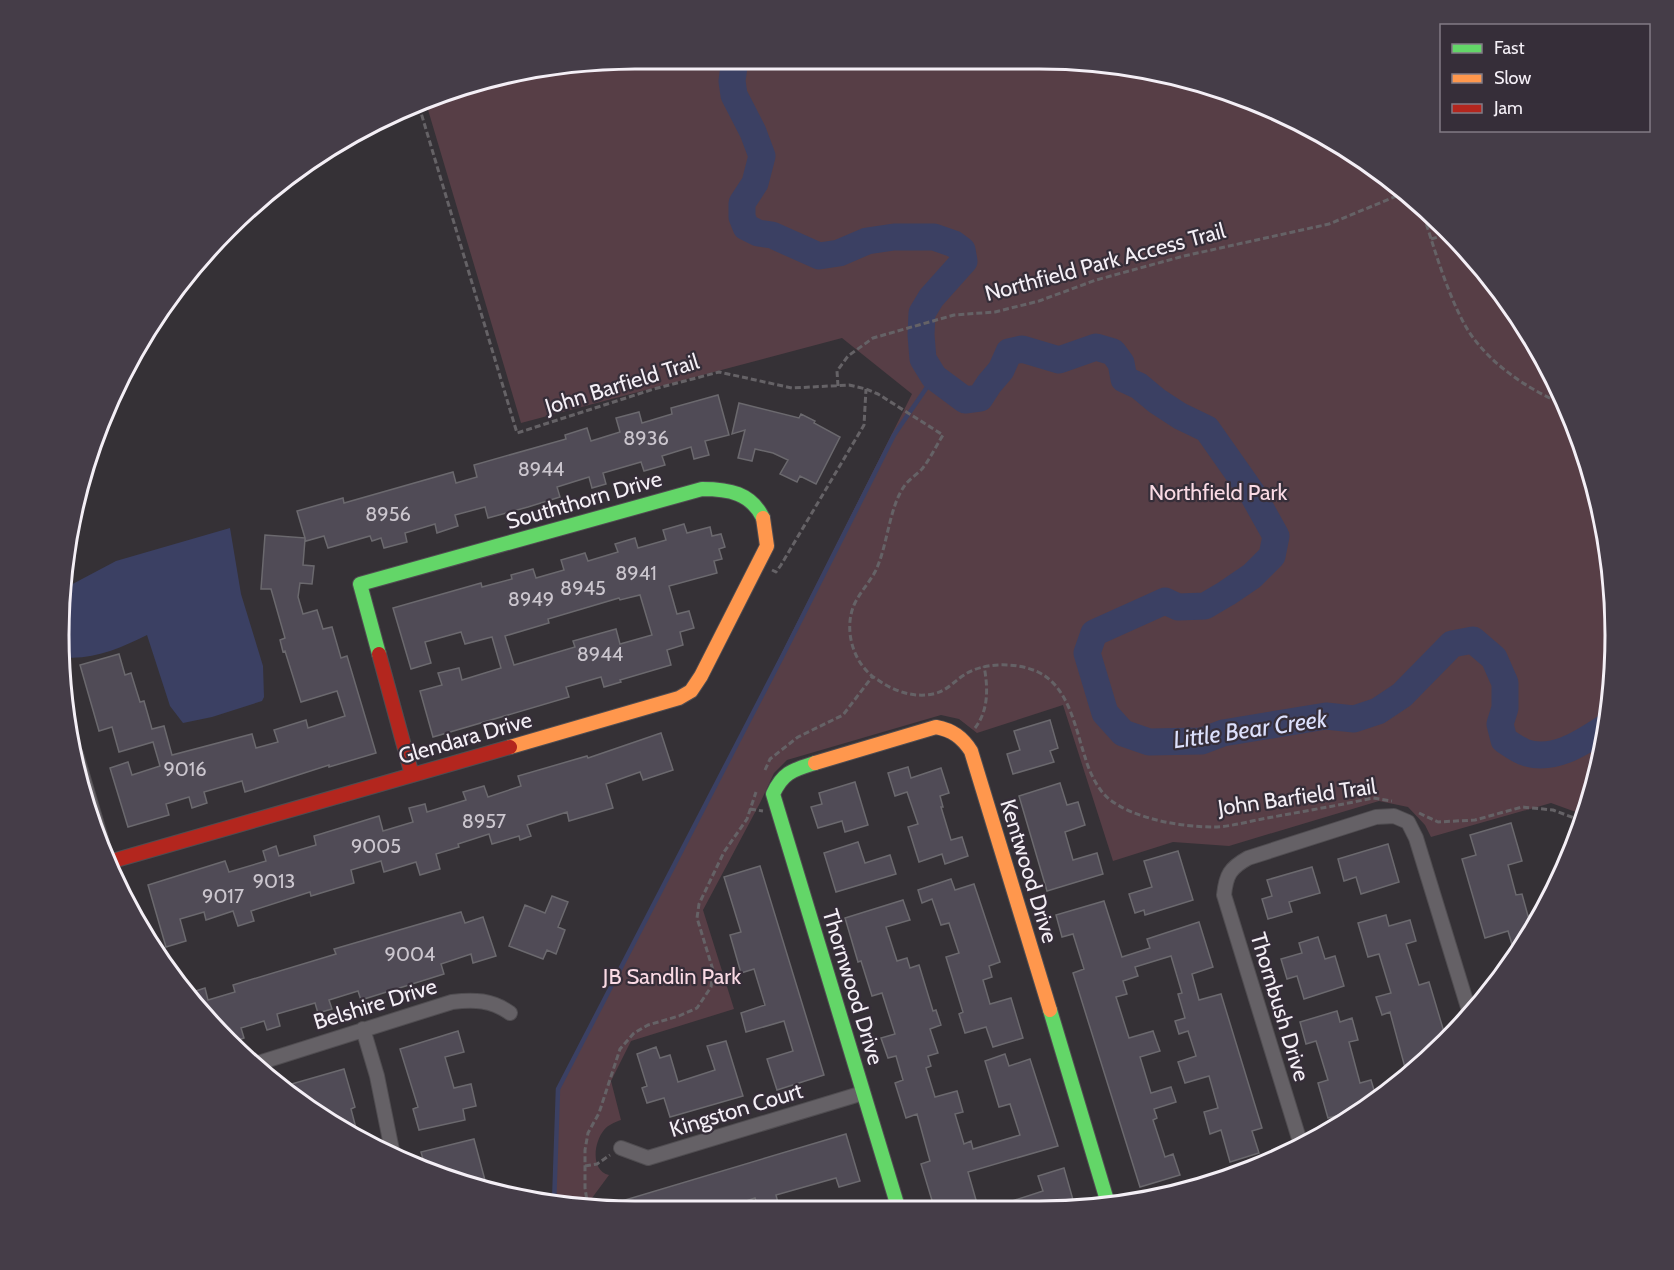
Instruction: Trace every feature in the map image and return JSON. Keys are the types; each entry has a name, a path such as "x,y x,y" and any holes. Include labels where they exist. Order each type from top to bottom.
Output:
{"street":[{"name":"Souththorn Drive","path":"412,775 360,584 702,489 724,488 741,494 757,505 767,531 766,546 758,563"},
{"name":"Glendara Drive","path":"116,860 679,698 691,691 701,676 758,563"},
{"name":"Thornwood Drive","path":"896,1201 773,794 779,781 792,770 936,727 949,729 963,738"},
{"name":"Kentwood Drive","path":"963,738 971,751 1106,1197"},
{"name":"Thornbush Drive","path":"1299,1138 1224,895 1226,880 1234,866 1258,854 1376,817 1394,816 1408,822 1416,838 1467,1005"},
{"name":"Belshire Drive","path":"263,1062 452,1002 469,1000 500,1005 510,1013"},
{"path":"363,1029 377,1076 391,1146"},
{"name":"Kingston Court","path":"621,1148 648,1158 863,1093"}],"path":[{"name":"John Barfield Trail","path":"421,111 517,433 654,389 719,372 792,388 849,386 878,394 943,435 923,468 905,485 894,510 884,550 875,572 854,604 851,619 853,649 859,663 872,677 901,692 932,694 947,689 964,675 984,666 1015,666 1039,672 1062,693 1089,769 1097,784 1109,799 1148,818 1186,825 1214,827 1373,798 1395,802"},
{"name":"Northfield Park Access Trail","path":"837,386 837,371 848,356 873,338 954,315 995,312 1039,301 1096,280 1184,256 1329,224 1396,196"},
{"path":"1426,222 1457,308 1474,339 1504,369 1540,394 1554,400"},
{"path":"1431,239 1440,236"},
{"path":"758,563 776,572 781,565 864,425 866,389"},
{"path":"963,738 977,726 983,712 987,698 984,666"},
{"path":"762,777 770,759 798,737 843,715 872,677"},
{"path":"587,1199 585,1150 588,1133 599,1113 620,1049 634,1033 648,1025 697,1008 711,987 713,970 697,918 699,904 724,852 747,819 758,786"},
{"path":"1414,809 1438,822 1475,820 1522,807 1553,810 1575,818"},
{"path":"585,1166 597,1164 621,1148"}],"green space":[{"path":"635,69 1076,70 1149,80 1221,99 1289,127 1322,145 1384,186 1412,209 1465,262 1488,290 1510,321 1547,385 1562,418 1586,489 1600,561 1604,598 1604,672 1600,709 1586,781 1576,812 1551,803 1431,837 1425,825 1408,807 1379,801 1229,846 1173,842 1113,861 1063,705 977,733 959,719 941,715 787,760 774,773 703,910 734,1009 631,1041 611,1081 621,1120 606,1128 596,1148 596,1162 603,1172 609,1175 592,1199 554,1195 558,1089 715,786 912,394 842,338 521,423 428,108 489,88 525,80 598,70"}],"water":[{"path":"230,528 241,594 263,666 264,697 262,701 212,717 183,723 170,706 147,635 116,649 95,655 70,658 71,585 116,561"}],"building":[{"path":"718,395 729,435 705,441 709,455 694,459 691,447 662,456 665,465 644,471 641,462 603,473 606,484 592,488 589,477 557,487 560,497 528,507 488,518 485,507 455,515 458,526 437,533 435,524 405,533 407,542 384,548 381,538 372,541 370,536 328,548 324,536 306,541 305,539 303,565 314,566 312,584 300,583 298,597 303,614 317,610 323,629 332,627 341,658 347,656 376,753 329,767 329,765 245,792 242,781 204,792 207,803 192,808 189,797 166,804 169,815 128,827 110,768 128,762 132,775 160,766 153,742 119,752 112,727 99,731 80,665 119,654 125,675 131,673 140,702 144,701 152,729 164,726 172,755 252,734 256,748 278,742 274,730 306,720 308,728 345,716 337,691 301,702 285,651 283,652 280,640 285,638 271,589 261,589 265,535 305,538 297,511 343,498 344,503 453,472 456,483 477,477 474,465 566,439 565,435 587,428 591,441 620,432 616,418 639,412 642,423 672,414 671,408"},
{"path":"739,403 799,418 801,414 840,437 816,484 800,476 797,482 780,474 788,460 773,453 755,449 752,461 738,458 745,430 732,434"},
{"path":"684,524 687,533 710,527 712,536 721,534 725,547 719,549 722,559 714,561 717,573 669,586 677,614 689,611 694,628 680,632 683,645 667,650 671,665 604,687 601,677 566,687 569,697 433,737 420,691 442,685 438,673 459,668 462,680 501,668 492,637 465,644 461,632 425,642 431,663 411,669 393,608 481,583 482,587 512,579 511,575 533,569 536,578 564,570 561,560 585,553 588,561 618,552 615,544 635,538 638,548 666,540 663,530","holes":["640,595 652,635 620,644 616,629 573,641 575,647 514,665 505,636 549,623 548,619 619,598 620,600"]},
{"path":"1050,720 1058,748 1050,751 1054,762 1013,774 1007,754 1020,750 1014,731"},
{"path":"661,733 673,770 643,780 640,772 606,784 613,808 569,821 567,812 527,825 531,836 520,840 519,836 492,844 489,834 458,844 459,847 436,854 440,869 420,875 416,862 384,872 381,861 351,870 354,883 311,896 310,892 251,911 254,921 238,926 233,911 206,920 204,912 180,919 186,941 166,947 148,885 225,861 229,872 266,861 263,851 276,846 279,856 316,845 314,836 379,816 383,831 413,822 409,808 425,804 427,812 466,800 463,792 484,786 488,797 521,786 518,776 587,756 588,758"},
{"path":"908,767 911,778 941,768 949,793 940,796 943,807 941,807 951,840 962,837 968,856 945,864 942,854 919,862 908,827 918,824 907,792 895,796 888,773"},
{"path":"855,782 868,825 845,832 842,821 818,828 811,807 822,804 819,793"},
{"path":"1060,783 1067,805 1078,802 1085,825 1065,832 1073,860 1097,853 1103,874 1047,891 1019,796"},
{"path":"1511,823 1522,861 1508,865 1516,895 1522,894 1528,916 1531,915 1512,945 1508,931 1485,938 1462,859 1476,855 1470,835"},
{"path":"858,842 865,863 890,855 896,874 836,892 824,853"},
{"path":"1388,844 1399,882 1361,894 1356,877 1344,881 1338,859"},
{"path":"1178,851 1193,900 1145,915 1144,910 1135,913 1129,894 1152,887 1144,861"},
{"path":"760,866 824,1075 777,1090 767,1059 793,1051 784,1021 746,1032 741,1013 765,1005 754,969 741,973 730,935 741,932 724,877"},
{"path":"1312,867 1320,893 1289,902 1292,912 1268,919 1262,899 1272,896 1267,880"},
{"path":"951,879 955,890 974,884 1000,962 989,966 992,977 983,980 990,1004 1011,998 1023,1038 993,1047 986,1027 965,1033 959,1014 963,1012 946,957 959,953 949,923 941,925 932,899 922,903 918,890"},
{"path":"552,896 568,902 558,927 565,930 556,954 547,950 543,959 509,946 525,905 545,913"},
{"path":"903,900 910,920 886,927 897,961 907,958 910,968 919,965 933,1011 936,1010 941,1025 930,1029 938,1053 928,1056 931,1066 926,1068 935,1097 957,1091 963,1112 955,1114 964,1144 971,1141 973,1149 1020,1135 1010,1104 999,1107 985,1061 1005,1054 1009,1066 1030,1059 1058,1146 968,1172 976,1201 932,1201 921,1164 930,1161 917,1114 906,1118 895,1083 903,1080 896,1056 888,1058 881,1038 895,1034 882,993 872,996 861,961 858,962 845,918"},
{"path":"1104,901 1122,957 1150,948 1147,939 1199,922 1213,967 1192,974 1199,1000 1221,994 1262,1128 1252,1131 1259,1153 1230,1162 1221,1130 1210,1134 1204,1112 1218,1108 1209,1076 1185,1083 1178,1062 1196,1056 1188,1031 1179,1034 1175,1021 1185,1018 1178,994 1182,993 1171,956 1135,967 1138,976 1123,981 1127,994 1116,997 1129,1038 1153,1031 1160,1051 1140,1057 1151,1093 1171,1087 1176,1102 1154,1109 1157,1118 1153,1120 1165,1157 1173,1154 1180,1175 1140,1187 1073,973 1084,969 1073,934 1062,937 1056,915"},
{"path":"461,912 465,923 483,917 496,956 473,963 471,954 441,964 444,974 361,1000 358,991 329,1000 332,1009 318,1013 315,1003 277,1014 280,1026 267,1030 264,1021 241,1028 244,1038 240,1039 195,991 205,988 208,1000 235,992 233,985 336,954 334,949"},
{"path":"1386,915 1389,926 1410,920 1416,941 1406,944 1419,985 1429,982 1443,1030 1405,1067 1390,1012 1382,1015 1376,997 1391,993 1379,954 1368,957 1358,923"},
{"path":"1318,937 1325,959 1335,956 1344,986 1304,999 1297,976 1287,979 1281,959 1302,953 1299,943"},
{"path":"1337,1011 1340,1022 1352,1018 1358,1040 1349,1042 1360,1083 1371,1080 1374,1091 1337,1116 1328,1118 1318,1083 1328,1080 1316,1041 1306,1044 1300,1022"},
{"path":"458,1031 464,1052 445,1057 454,1088 471,1084 476,1106 463,1109 465,1120 419,1130 413,1109 418,1107 400,1049"},
{"path":"726,1041 743,1096 670,1117 664,1098 647,1103 642,1088 647,1086 637,1054 656,1047 660,1058 670,1055 678,1082 715,1070 707,1046"},
{"path":"344,1069 355,1107 351,1109 356,1127 321,1106 290,1084"},
{"path":"846,1134 860,1181 839,1187 836,1178 776,1195 778,1201 756,1201 755,1198 746,1201 623,1201"},
{"path":"474,1139 485,1181 423,1160 421,1152"},
{"path":"1064,1168 1073,1200 1012,1201 1043,1191 1038,1176"}],"waterway":[{"name":"Little Bear Creek","path":"734,69 732,81 734,95 753,132 762,156 755,183 742,203 742,217 746,227 758,233 772,235 819,256 839,253 867,241 894,237 934,237 954,244 962,250 964,261 931,298 922,313 923,359 934,377 965,400 980,398 1001,370 1009,352 1022,349 1059,360 1096,347 1113,352 1121,363 1124,379 1139,386 1180,416 1207,429 1252,493 1276,536 1272,556 1252,576 1205,606 1178,607 1165,601 1094,633 1087,653 1105,713 1123,733 1149,742 1202,741 1223,733 1326,716 1354,719 1378,711 1402,695 1452,644 1473,640 1494,658 1505,683 1505,708 1500,724 1504,740 1524,752 1546,755 1567,749 1596,733"},
{"path":"554,1195 558,1089 783,655 894,435 934,377"}],"traffic: fast":[{"path":"379,654 360,584 702,489 738,494 752,503 763,518"},
{"path":"815,763 785,776 773,794 896,1201"},
{"path":"1050,1010 1106,1197"}],"traffic: slow":[{"path":"510,747 679,698 691,691 701,676 767,546 763,518"},
{"path":"815,763 936,727 952,732 964,742 971,751 1050,1010"}],"traffic: jam":[{"path":"379,654 412,775"},
{"path":"116,860 510,747"}],"park label":[{"name":"Northfield Park","path":"1218,492"},
{"name":"JB Sandlin Park","path":"672,976"}]}
